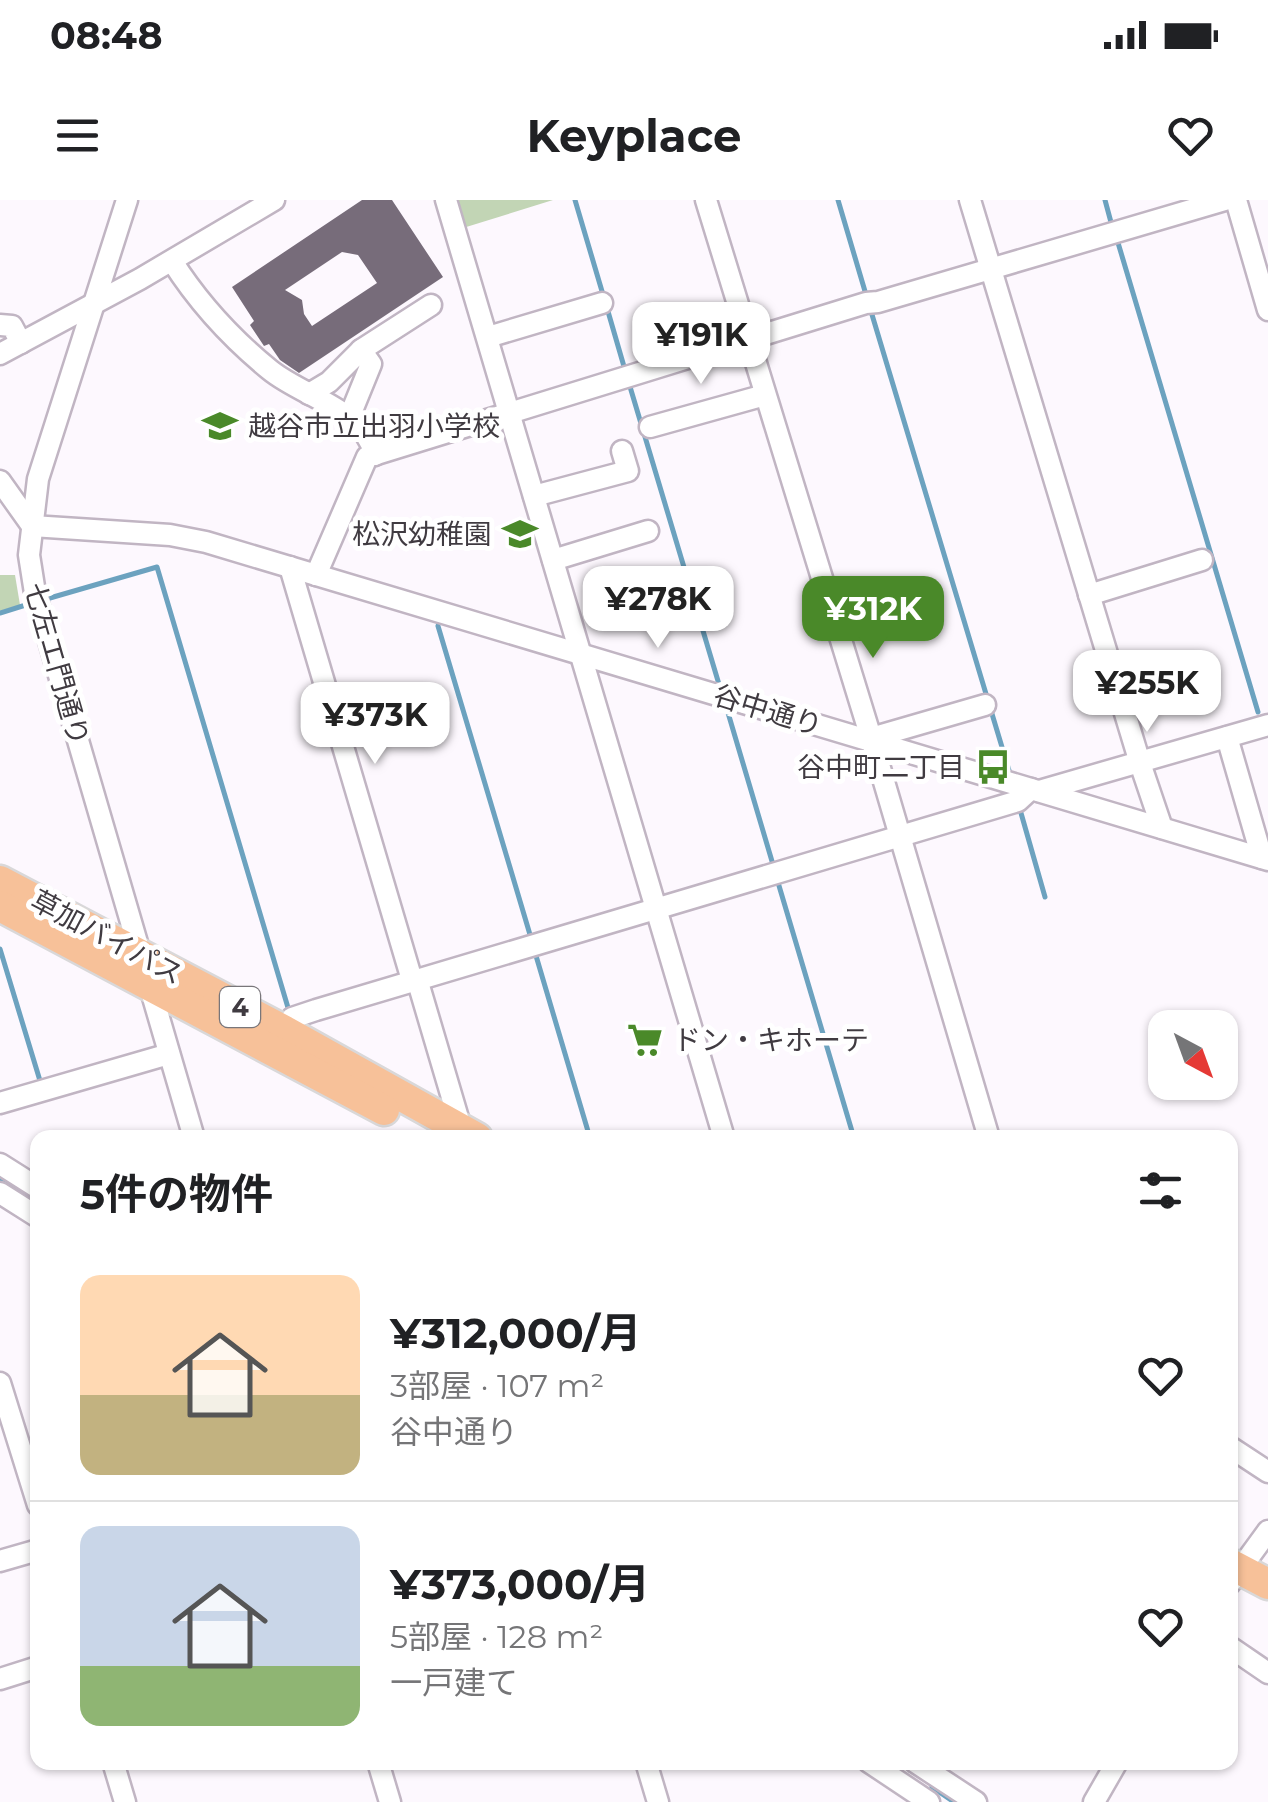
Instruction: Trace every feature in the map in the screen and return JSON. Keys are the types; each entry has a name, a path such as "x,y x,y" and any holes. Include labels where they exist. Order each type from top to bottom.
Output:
{"highway":[{"name":"草加バイパス","path":"0,881 285,1031 451,1130"},
{"name":"草加バイパス","path":"0,906 150,985 450,1130"},
{"path":"1245,1558 1268,1584"}],"street":[{"name":"七左エ門通り","path":"127,200 38,478 29,555 34,592 192,1130"},
{"path":"0,354 172,261 274,200"},
{"path":"446,200 722,1130"},
{"path":"706,200 987,1130"},
{"path":"970,200 1162,828"},
{"path":"316,575 364,460 376,454 866,302 878,302 1225,200"},
{"path":"1236,200 1268,310"},
{"path":"172,261 200,302 253,355 282,379 368,434 376,454"},
{"path":"488,337 602,303"},
{"path":"309,394 329,382 361,350 431,306"},
{"path":"0,325 12,326 21,343"},
{"path":"348,418 371,364 361,350"},
{"path":"650,427 765,395"},
{"path":"534,496 628,470"},
{"path":"0,480 32,526"},
{"name":"谷中通り","path":"32,526 186,537 1265,859"},
{"path":"553,560 648,531"},
{"path":"1089,595 1202,560"},
{"path":"290,567 457,1130"},
{"path":"872,740 984,704"},
{"path":"285,1031 292,1018 414,980 1018,801 1035,790 1268,725"},
{"path":"1227,738 1265,859"},
{"path":"0,1103 169,1054"},
{"path":"0,1164 30,1183"},
{"path":"0,1193 30,1212"},
{"path":"0,1383 30,1480"},
{"path":"1238,1452 1268,1472"},
{"path":"0,1561 30,1552"},
{"path":"1238,1653 1268,1674"},
{"path":"0,1679 30,1670"},
{"path":"115,1770 125,1802"},
{"path":"380,1770 390,1802"},
{"path":"648,1770 658,1802"},
{"path":"880,1770 922,1800"},
{"path":"915,1770 922,1800"},
{"path":"926,1770 976,1802"},
{"path":"1094,1802 1112,1770"}],"green space":[{"path":"454,200 553,200 463,228"},
{"path":"0,575 15,575 20,605 0,611"}],"building":[{"path":"362,200 392,200 443,277 299,373 280,360 269,344 264,346 250,325 254,321 232,287","holes":["342,252 358,255 377,283 312,326 304,314 302,300 285,290"]}],"waterway":[{"path":"575,200 604,298"},
{"path":"838,200 867,298"},
{"path":"1105,200 1112,226"},
{"path":"1116,236 1258,712"},
{"path":"607,308 625,370"},
{"path":"870,308 1011,777"},
{"path":"628,380 721,691"},
{"path":"43,600 157,567 289,1011"},
{"path":"0,613 32,603"},
{"path":"438,626 531,938"},
{"path":"726,706 774,868"},
{"path":"1019,806 1045,897"},
{"path":"777,879 852,1130"},
{"path":"0,949 41,1084"},
{"path":"534,949 588,1130"},
{"path":"0,1180 30,1199"},
{"path":"932,1787 954,1802"}],"place":[{"name":"越谷市立出羽小学校","path":"220,426"},
{"name":"松沢幼稚園","path":"520,534"},
{"name":"谷中町二丁目","path":"993,767"},
{"name":"ドン・キホーテ","path":"645,1040"}]}
